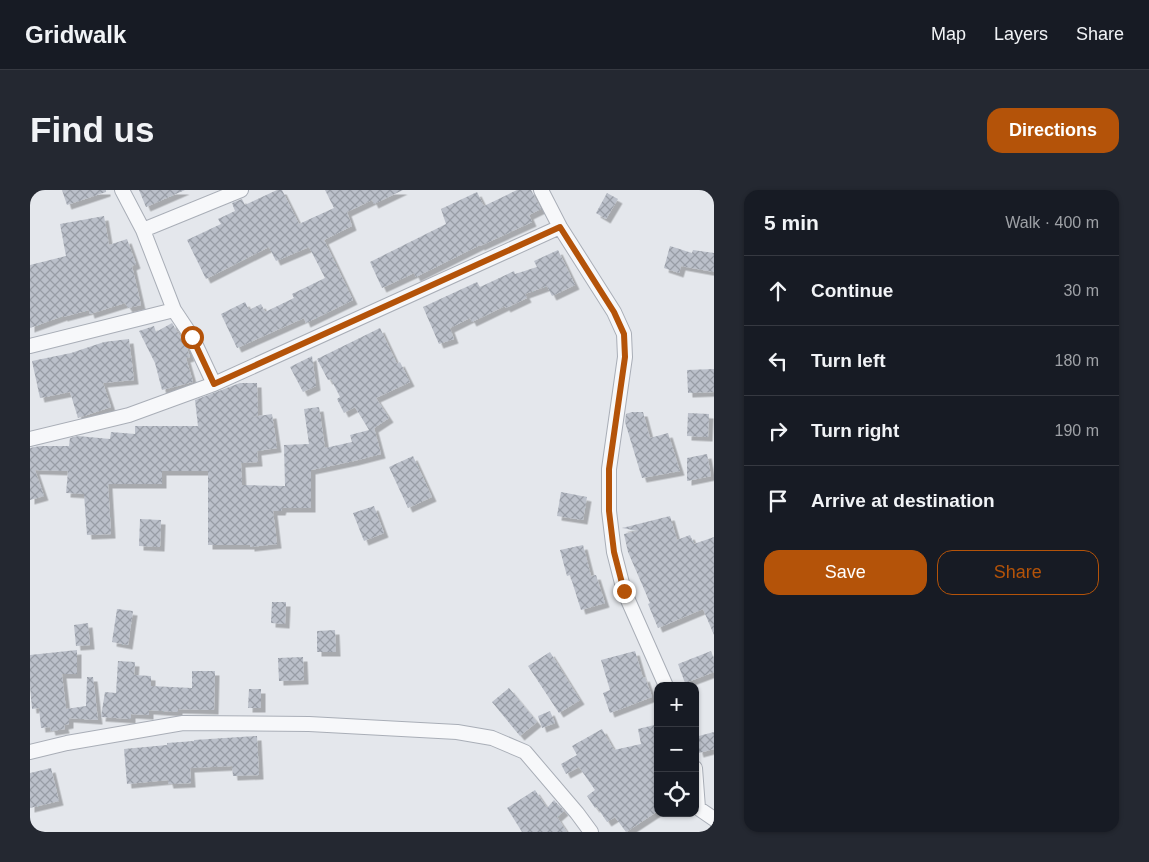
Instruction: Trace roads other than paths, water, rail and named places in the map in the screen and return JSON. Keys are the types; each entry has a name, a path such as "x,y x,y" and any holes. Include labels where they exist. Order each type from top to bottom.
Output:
{"street":[{"path":"122,190 143,230 174,310 192,337 214,384"},
{"path":"143,230 241,190"},
{"path":"542,190 560,227 614,312 624,334 625,357 609,469 609,511 614,552 624,591 664,682"},
{"path":"30,439 130,415 214,384 560,227"},
{"path":"30,346 174,310"},
{"path":"30,752 67,743 183,723 309,724 457,732 492,738 526,752 591,832"},
{"path":"695,772 698,808 714,818"}]}
